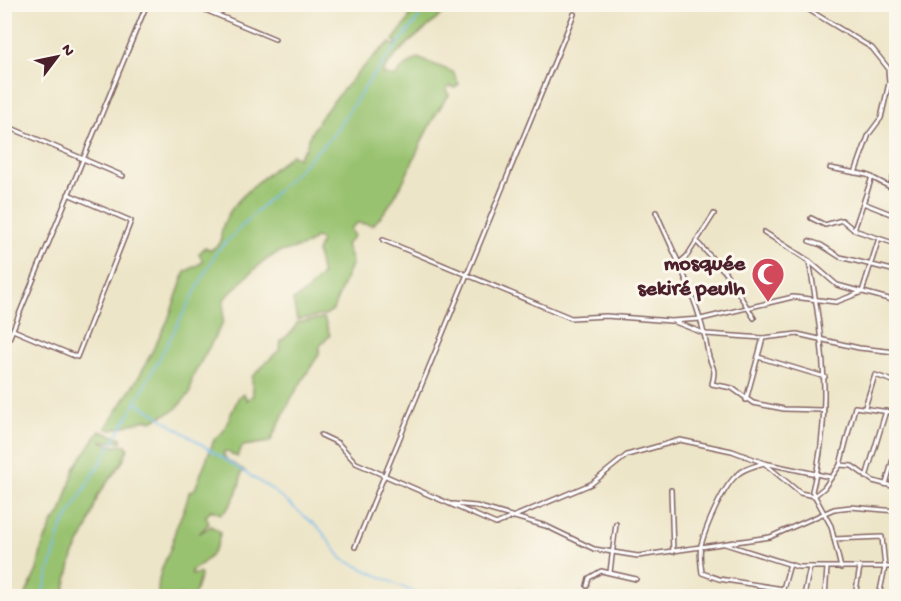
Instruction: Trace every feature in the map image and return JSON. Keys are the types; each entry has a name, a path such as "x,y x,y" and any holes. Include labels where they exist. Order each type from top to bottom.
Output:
{"street":[{"path":"4,351 147,4"},
{"path":"191,4 275,39"},
{"path":"798,4 872,48 888,68 889,83 880,118 869,134 855,173"},
{"path":"355,548 574,14"},
{"path":"4,125 123,176"},
{"path":"830,168 872,177 897,190"},
{"path":"890,186 897,170"},
{"path":"854,230 872,177"},
{"path":"13,330 77,357 131,221 68,194"},
{"path":"862,203 897,216"},
{"path":"656,212 706,334 709,357 715,370 712,384 732,388 746,400 771,408 822,410"},
{"path":"678,264 714,214"},
{"path":"811,218 825,225 842,220 854,230 897,244"},
{"path":"764,232 809,261 837,285 897,301"},
{"path":"862,292 879,238"},
{"path":"383,240 571,318 606,316 671,321 701,319 793,297 836,302 862,292"},
{"path":"696,241 725,272 754,318"},
{"path":"809,242 821,245 840,257 897,271"},
{"path":"809,261 823,340 825,377 822,451 812,491 831,526 841,568"},
{"path":"671,321 706,334 763,338 797,334 897,352"},
{"path":"746,400 763,338"},
{"path":"758,357 825,377"},
{"path":"866,407 875,384 875,375 897,382"},
{"path":"814,496 824,488 840,465 855,407 897,413"},
{"path":"866,477 886,411"},
{"path":"321,435 338,443 356,463 496,524 591,484 627,455 672,441 685,440 720,448 764,463 830,477"},
{"path":"885,484 897,448"},
{"path":"764,463 800,493 814,496"},
{"path":"764,463 748,468 733,479 715,510 701,545 702,573 719,579 783,590"},
{"path":"840,465 852,466 866,477 897,487"},
{"path":"672,490 673,552"},
{"path":"451,504 470,505 513,516 557,530 594,549 638,556 673,552 701,545 770,537 842,508 897,511"},
{"path":"610,573 616,524"},
{"path":"834,539 882,537 885,567 880,596 897,593"},
{"path":"720,543 790,564 810,567 897,567"},
{"path":"781,597 790,564"},
{"path":"804,597 810,567"},
{"path":"855,596 860,567"},
{"path":"825,597 827,568"},
{"path":"587,586 589,578 601,571 636,579"}],"green space":[{"path":"414,5 452,5 405,46 382,74 395,77 400,70 418,58 453,72 459,84 455,88 450,86 446,90 449,95 429,127 405,178 386,210 373,225 357,223 350,229 354,236 346,245 352,262 333,310 325,315 297,320 293,300 306,292 322,275 317,252 321,241 316,237 303,246 270,257 224,299 223,322 192,378 190,393 175,410 151,421 149,419 111,430 106,428 140,375 168,320 185,272 203,262 199,254 205,247 211,250 221,242 222,229 227,216 246,193 292,154 298,158 307,146 317,123 341,92 381,50 390,43 395,46 397,43 393,40 407,22"},
{"path":"324,318 330,335 320,346 319,354 292,397 270,442 243,446 237,457 226,451 223,453 227,460 245,471 241,473 238,489 225,511 221,514 211,510 206,516 209,523 199,534 211,526 220,532 219,539 211,555 191,571 192,575 199,573 201,575 194,596 158,596 160,573 189,492 195,489 214,440 223,432 239,396 244,394 247,400 253,395 252,377 280,349 281,341 293,331 297,323"},
{"path":"100,431 121,438 121,442 100,441 113,446 126,445 128,448 123,461 98,495 88,527 73,556 63,596 25,596 37,570 42,547 53,522 61,513 75,467"}],"waterway":[{"path":"42,596 62,527 130,413 217,251 332,136 372,77 430,4"},
{"path":"136,402 271,489 320,529 342,559 422,596"},
{"path":"507,596 519,589 523,592"}],"place":[{"name":"mosquée sekiré peulh","path":"768,303"}]}
